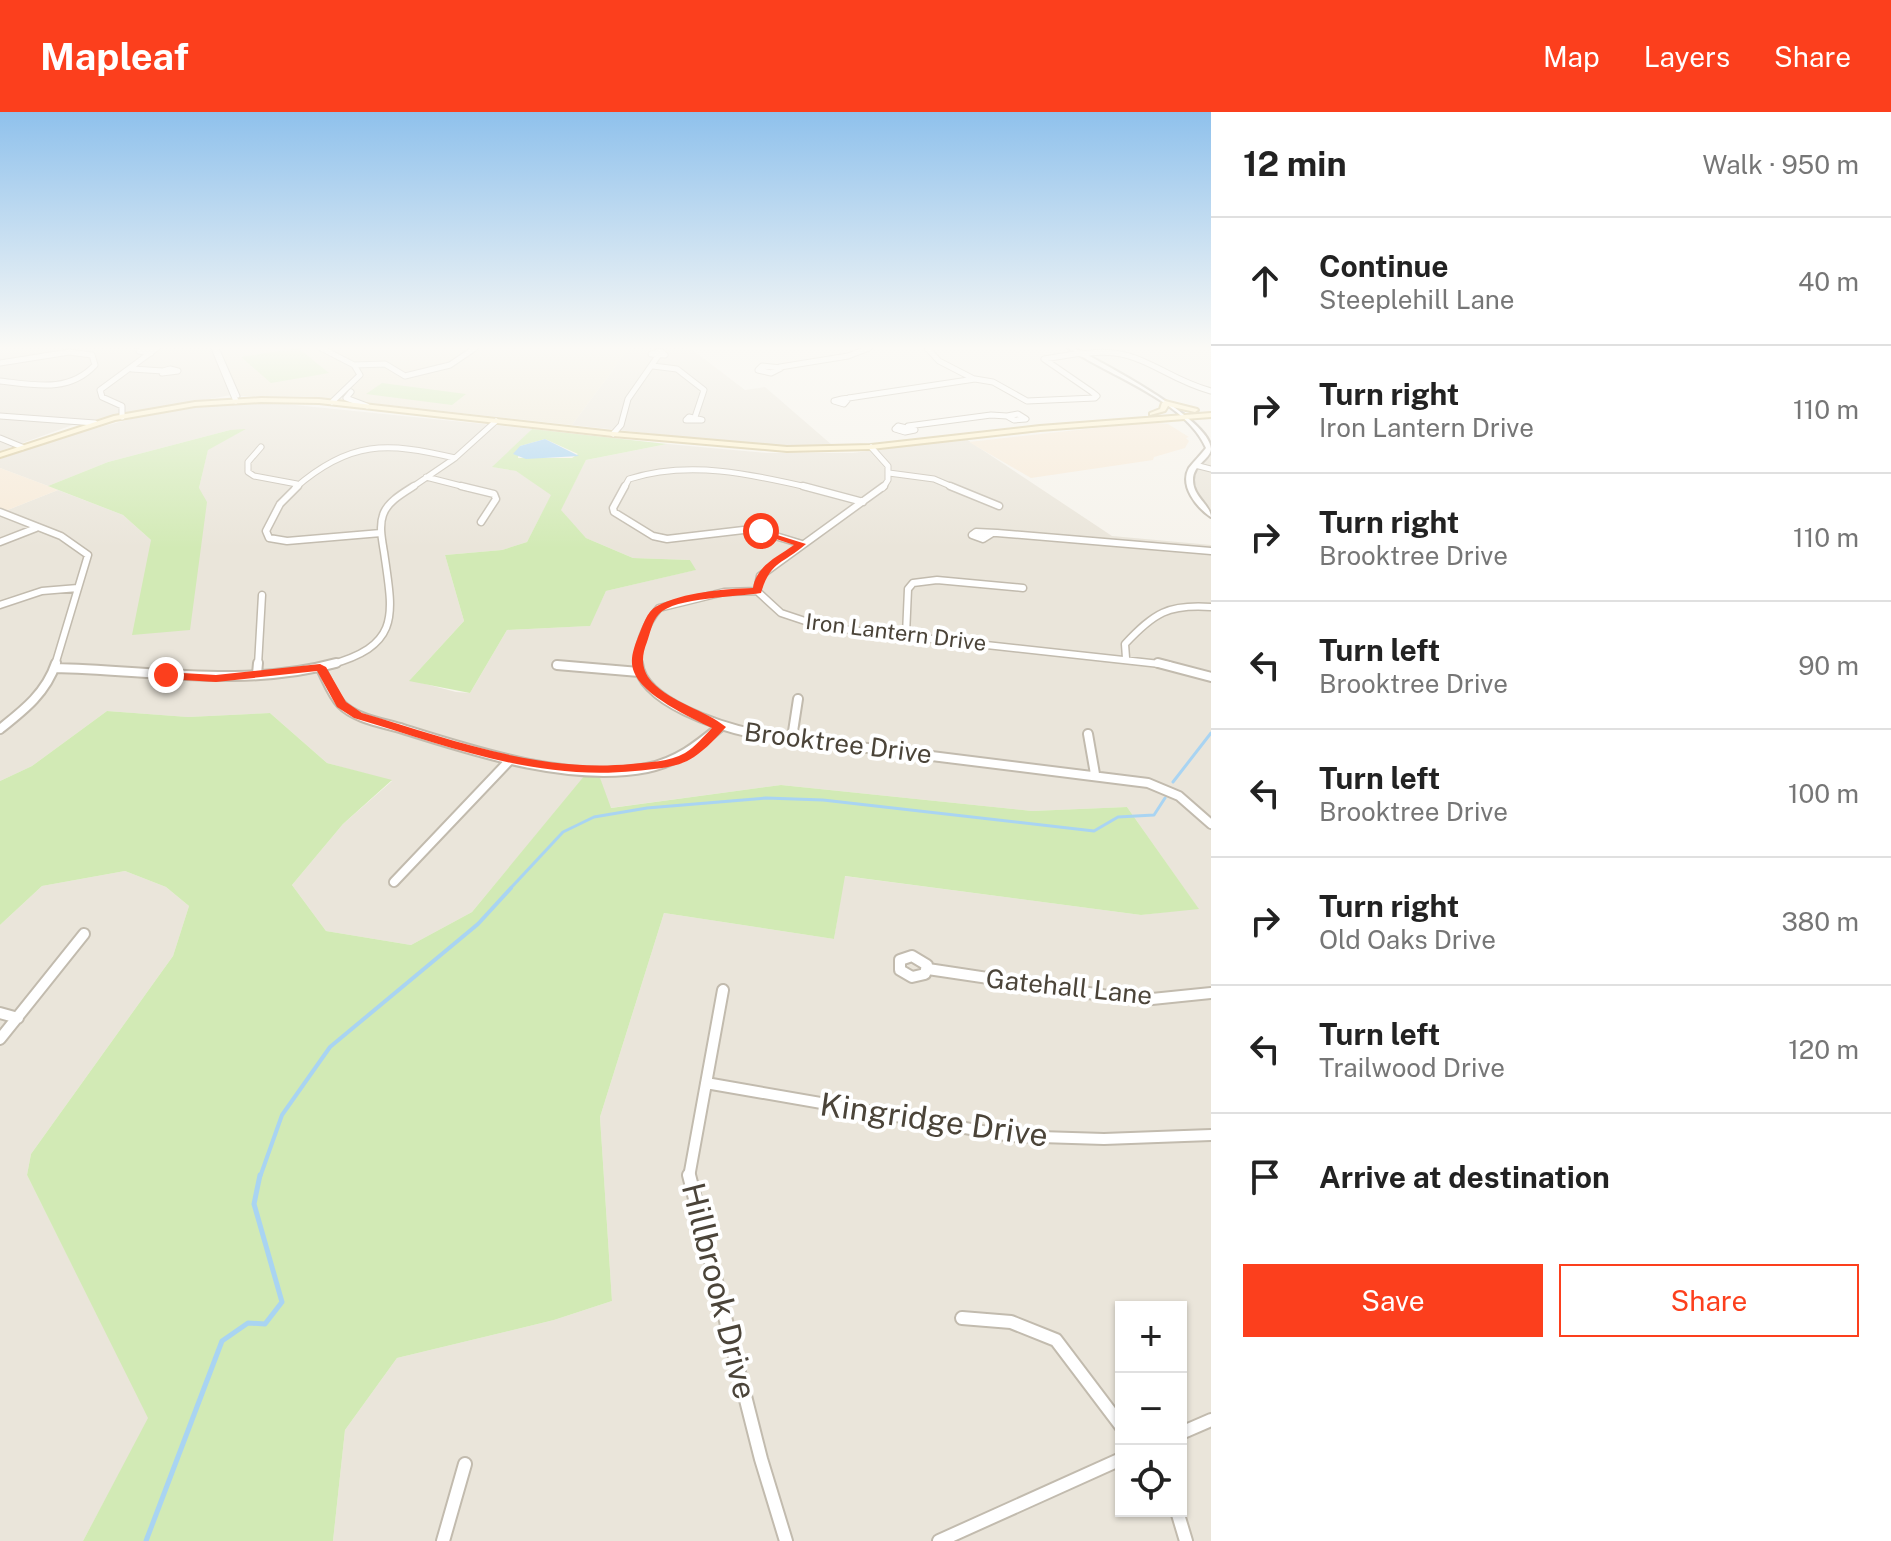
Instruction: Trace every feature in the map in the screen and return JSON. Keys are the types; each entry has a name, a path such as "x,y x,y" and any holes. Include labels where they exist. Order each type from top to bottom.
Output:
{"main road":[{"path":"0,455 95,423 136,415"},
{"path":"442,415 760,448 871,447 1172,415"},
{"path":"1152,416 1199,427 1200,420 1208,415"}],"street":[{"path":"613,434 621,425 624,415"},
{"path":"1184,415 1207,437 1209,448 1189,478 1198,502 1211,515"},
{"path":"0,416 95,423"},
{"path":"908,426 982,416 1007,416 1014,420 1025,419 1040,428"},
{"path":"55,668 111,669 192,678 257,674 320,667 346,660 370,648 391,621 392,607 381,533 382,516 387,507 455,458 496,421"},
{"path":"0,438 22,447"},
{"path":"261,447 248,462 248,472 261,478 297,484"},
{"path":"381,533 287,541 269,538 266,531 272,513 297,484 364,447 455,458"},
{"path":"557,665 639,672 637,654 652,616 659,608 724,592 757,591 760,576 766,569 883,488 889,473 888,466 871,447"},
{"path":"1195,465 1211,469"},
{"path":"802,544 752,529 667,539 653,536 614,512 613,508 629,479 682,469 782,480 863,502"},
{"path":"889,473 934,479 999,506"},
{"path":"426,477 494,494 496,499 481,522"},
{"path":"0,512 70,541 86,551 87,560 55,668 38,697 0,729"},
{"path":"0,542 37,527"},
{"path":"991,534 1211,551"},
{"path":"906,635 908,589 913,583 937,580 1023,588"},
{"path":"0,605 42,591 78,588"},
{"name":"Iron Lantern Drive","path":"757,591 781,613 806,623 1126,658 1167,664 1211,677"},
{"path":"257,674 262,595"},
{"path":"1126,658 1125,644 1163,609 1182,604 1211,607"},
{"path":"320,667 341,704 358,715 509,761 545,767 601,771 651,767 689,755 720,727"},
{"name":"Brooktree Drive","path":"639,672 650,687 697,717 720,727 1148,783 1166,789 1188,803 1211,824"},
{"path":"792,738 798,699"},
{"path":"1088,734 1095,774"},
{"path":"394,882 509,761"},
{"path":"0,1039 84,934"},
{"name":"Gatehall Lane","path":"928,969 1122,998 1152,999 1211,993"},
{"name":"Hillbrook Drive","path":"723,990 689,1168 691,1196 764,1472 786,1541"},
{"path":"0,1013 18,1018"},
{"name":"Kingridge Drive","path":"706,1083 1011,1136 1104,1139 1211,1135"},
{"path":"962,1318 996,1317 1041,1330 1056,1340 1115,1418"},
{"path":"1187,1430 1211,1420"},
{"path":"939,1541 1115,1462"},
{"path":"443,1541 465,1464"},
{"path":"1179,1517 1186,1541"}],"shaded area":[{"path":"11,415 122,415 93,420"},
{"path":"148,415 391,415 532,429 493,467 516,471 552,494 527,542 502,550 445,555 464,621 410,680 456,692 470,693 507,630 589,626 606,591 695,570 690,560 633,558 586,538 560,510 586,460 667,444 767,453 853,453 966,439 1112,536 1211,545 1211,1541 333,1541 345,1430 397,1358 554,1320 612,1301 600,1117 664,913 834,939 844,876 1141,915 1198,908 1127,807 1032,811 781,785 610,808 599,776 585,776 472,912 411,945 326,931 292,885 343,824 392,781 327,763 270,713 188,717 107,711 32,766 0,781 0,513 58,490 123,515 151,540 199,488 208,449 244,430 230,430 108,462 48,486 0,468 0,459 66,436"},
{"path":"477,415 580,415 572,425"},
{"path":"580,415 797,415 832,445 767,446 572,425"},
{"path":"0,417 78,423 0,451"},
{"path":"1149,422 1168,424 1189,437 1186,438 1189,441 1185,448 1154,457 1153,460 1031,478 969,442"},
{"path":"1211,447 1211,512 1197,494 1194,476"},
{"path":"0,468 48,486 58,490 0,513"},
{"path":"125,871 166,887 189,906 173,956 31,1154 27,1175 149,1418 83,1541 0,1541 0,925 42,886"}],"green space":[{"path":"246,429 208,450 199,488 207,502 190,630 132,635 151,540 123,515 48,486 108,462 230,430"},
{"path":"532,429 667,444 586,460 561,510 586,538 633,558 690,560 696,570 606,591 590,626 507,630 470,693 409,681 464,621 445,555 502,550 527,542 551,495 516,471 492,467","holes":["545,439 578,454 572,458 518,458 520,446"]},
{"path":"107,711 188,717 270,713 327,763 392,780 343,824 292,885 326,931 411,945 472,912 585,775 599,775 611,808 781,785 1032,811 1127,807 1199,909 1141,915 845,876 834,939 664,913 600,1117 612,1301 554,1320 397,1358 345,1430 333,1541 83,1541 148,1418 27,1175 31,1154 173,956 189,906 166,887 125,871 42,886 0,925 0,781 32,766"}],"water":[{"path":"545,439 579,456 526,459 513,454 520,446"}],"waterway":[{"path":"1173,782 1211,733"},
{"path":"509,890 563,832 594,817 647,808 766,798 823,800 1094,831 1118,817 1154,815 1165,798"},
{"path":"260,1177 282,1115 330,1047 478,924 511,888"},
{"path":"146,1541 222,1341 248,1323 265,1324 282,1302 254,1204 260,1175"}],"route":[{"path":"166,675 216,678 320,667 341,704 358,715 509,761 601,771 663,765 689,755 714,736 720,727 697,717 650,687 639,672 637,654 644,634 659,608 724,592 757,591 760,576 766,569 802,544 761,531"}]}
